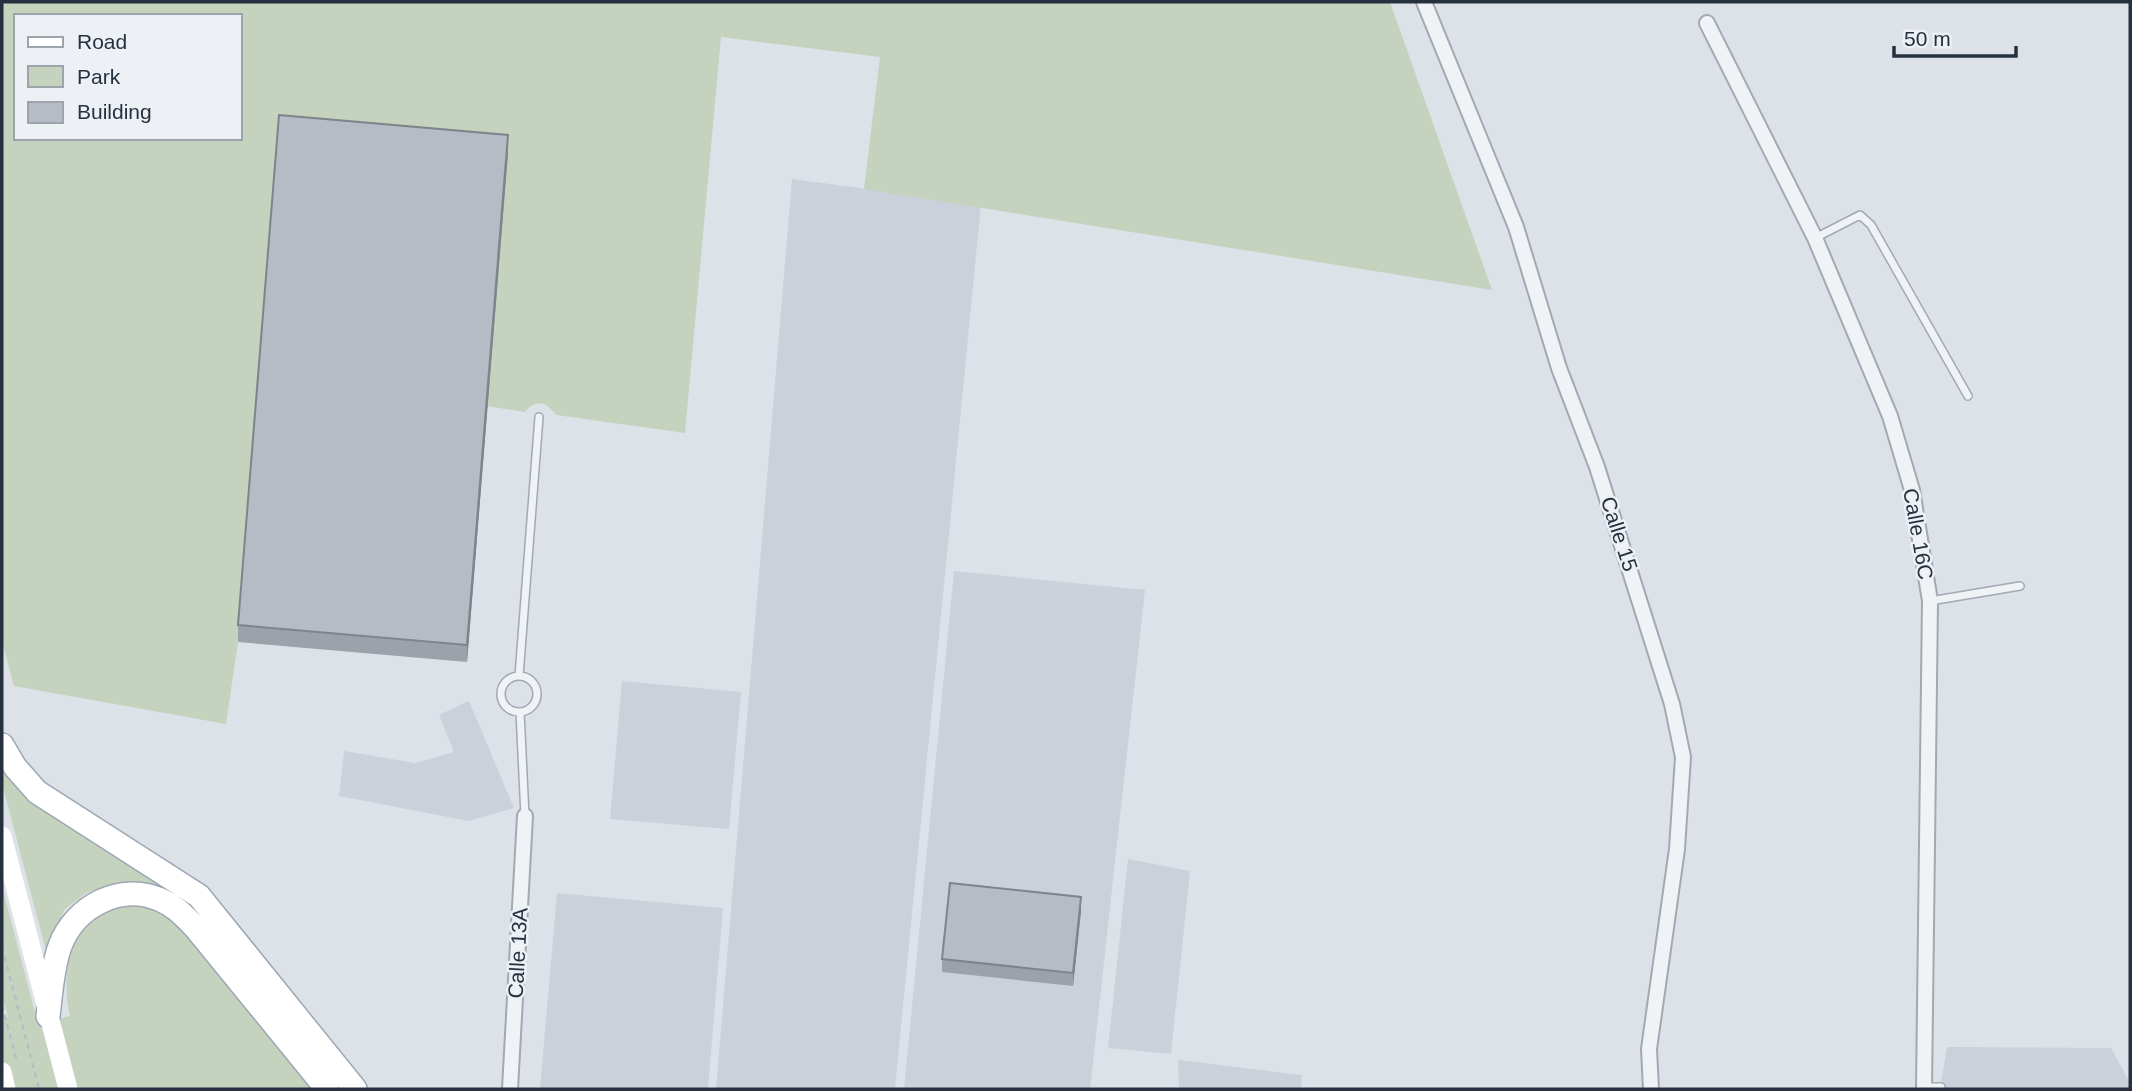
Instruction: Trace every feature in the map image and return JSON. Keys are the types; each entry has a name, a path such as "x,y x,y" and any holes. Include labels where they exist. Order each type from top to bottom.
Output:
{"main road":[{"path":"2,745 15,767 37,792 199,897 355,1089"},
{"path":"2,836 68,1089"},
{"path":"48,1016 54,969 70,926 89,908 113,895 135,892 160,899 177,909 195,927 327,1089"},
{"path":"6,1089 10,1069"}],"street":[{"name":"Calle 15","path":"1424,2 1516,228 1672,704 1683,757 1677,849 1649,1049 1651,1089"},
{"name":"Calle 16C","path":"1707,23 1815,239 1890,416 1912,490 1930,601 1924,1088"},
{"name":"Calle 13A","path":"510,1089 525,816"}],"lane":[{"path":"1815,239 1860,215 1871,225 1968,396"},
{"path":"519,676 539,417"},
{"path":"1930,601 2020,586"},
{"path":"519,676 532,681 537,696 528,710 520,712 505,706 500,691 509,678 519,676"},
{"path":"520,712 525,816"},
{"path":"1924,1088 1941,1087"}],"path":[{"path":"2,947 39,1089"},
{"path":"2,1006 10,1069"}],"shaded area":[{"path":"792,179 981,204 895,1089 716,1089"},
{"path":"954,571 1145,590 1090,1089 904,1089"},
{"path":"622,681 741,692 729,829 610,819"},
{"path":"469,701 514,808 469,821 339,796 344,751 415,763 454,752 439,715"},
{"path":"1128,859 1190,871 1171,1054 1108,1048"},
{"path":"557,893 723,908 708,1089 540,1089"},
{"path":"1947,1047 2111,1048 2130,1083 2130,1089 1940,1089"},
{"path":"1178,1060 1302,1075 1301,1089 1179,1089"}],"green space":[{"path":"2,2 1390,2 1492,290 864,189 880,57 721,37 685,433 556,415 541,403 533,405 525,412 487,406 508,153 279,133 238,642 226,724 14,686 2,641"},
{"path":"2,758 180,889 344,1089 338,1089 192,906 160,885 119,882 86,893 65,909 46,951 2,783"},
{"path":"2,886 38,1024 70,1016 66,980 70,957 86,926 107,910 141,904 168,916 190,935 261,1017 317,1089 2,1089 2,1019 8,1017 2,996"}],"building":[{"path":"279,115 508,135 467,645 238,625"},
{"path":"950,883 1081,897 1073,973 942,959"}]}
